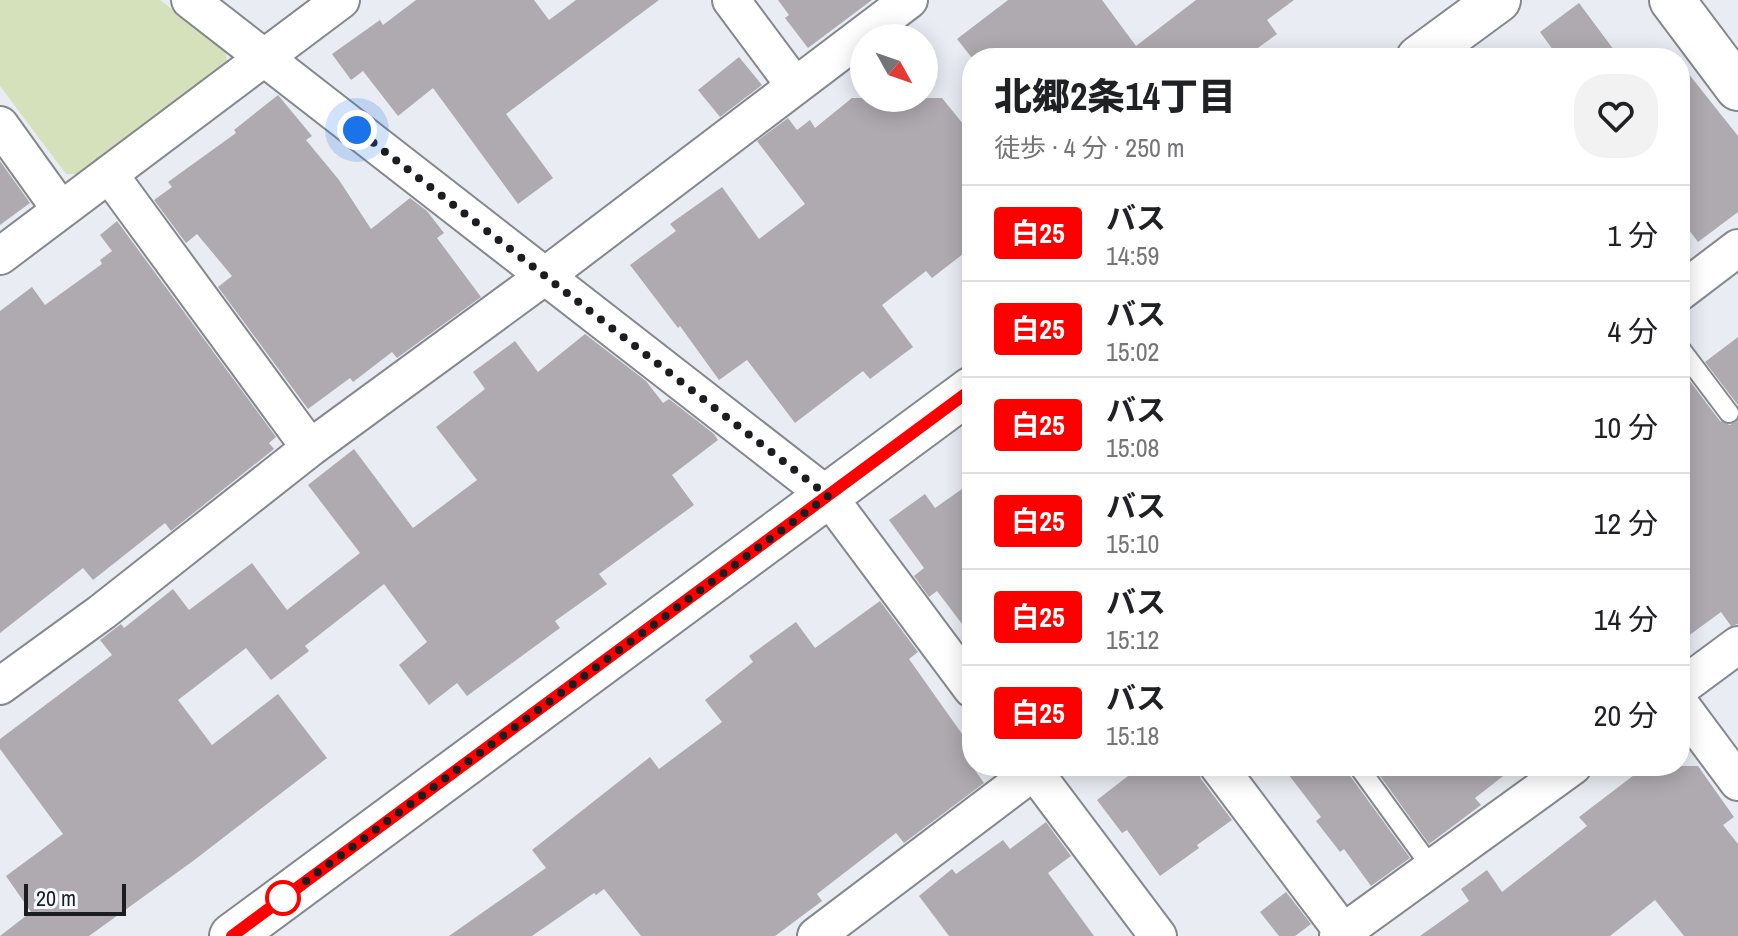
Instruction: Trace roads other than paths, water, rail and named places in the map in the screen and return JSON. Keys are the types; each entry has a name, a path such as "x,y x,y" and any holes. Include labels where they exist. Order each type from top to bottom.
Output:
{"main road":[{"path":"1433,48 1498,0"},
{"path":"1672,0 1738,88"},
{"path":"232,936 962,396"}],"street":[{"path":"190,0 828,496 962,676"},
{"path":"0,256 341,0"},
{"path":"731,0 795,86"},
{"path":"0,686 102,612 310,448 545,276 909,0"},
{"path":"0,125 61,210"},
{"path":"109,174 310,448"},
{"path":"1690,284 1738,248"},
{"path":"1690,681 1738,645"},
{"path":"1690,717 1738,782"},
{"path":"816,936 1025,776"},
{"path":"1041,776 1158,936"},
{"path":"1225,776 1341,934 1559,776"}],"lane":[{"path":"1690,361 1729,413"},
{"path":"1365,776 1432,868"}]}
